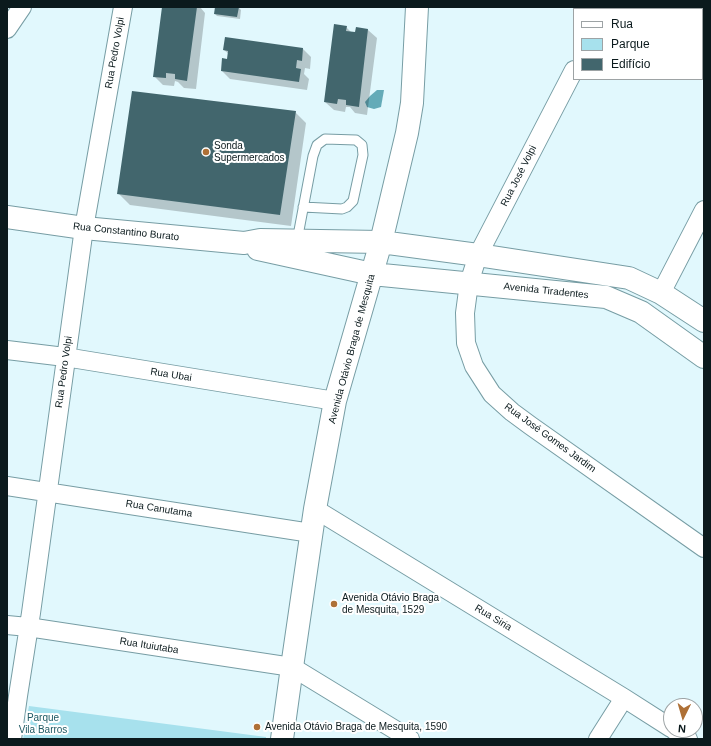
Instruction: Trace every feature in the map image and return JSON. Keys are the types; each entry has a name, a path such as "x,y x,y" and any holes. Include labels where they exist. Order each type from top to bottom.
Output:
{"main road":[{"name":"Avenida Otávio Braga de Mesquita","path":"282,739 311,533 335,401 381,242 406,140 412,102 417,7"},
{"name":"Rua Constantino Burato","path":"7,217 84,228 244,243 260,240 381,242"},
{"path":"381,242 629,278 661,292 704,321"},
{"name":"Rua Constantino Burato","path":"244,243 261,251 372,274"},
{"name":"Avenida Tiradentes","path":"372,274 606,297 641,312 704,357"}],"street":[{"path":"7,29 22,7"},
{"name":"Rua Pedro Volpi","path":"12,739 84,228 123,7"},
{"name":"Rua José Volpi","path":"469,284 478,255 573,72"},
{"path":"661,292 704,210"},
{"name":"Rua José Gomes Jardim","path":"469,284 465,313 466,343 474,366 492,394 512,412 531,426 704,548"},
{"name":"Rua Ubai","path":"7,350 335,401"},
{"name":"Rua Canutama","path":"7,486 311,533"},
{"name":"Rua Siria","path":"315,509 663,723"},
{"name":"Rua Ituiutaba","path":"7,625 292,667"},
{"path":"292,667 410,739"},
{"path":"598,739 624,698"}],"lane":[{"path":"298,241 303,207 313,156 317,145 325,139 356,140 362,145 362,155 353,201 347,207 342,209 303,207"}],"green space":[{"name":"Parque Vila Barros","path":"29,706 266,737 266,739 23,739"}],"shaded area":[{"path":"377,90 384,90 381,107 374,109 367,107 365,102"}],"building":[{"path":"162,7 197,7 187,81 175,79 175,74 166,73 166,78 153,77"},
{"path":"215,7 239,7 237,17 214,14"},
{"path":"334,24 347,26 346,31 355,32 356,27 368,29 359,107 346,105 346,100 338,99 337,104 324,102"},
{"path":"225,37 303,48 302,61 297,60 296,68 301,69 299,82 221,71 222,58 227,59 228,51 223,50"},
{"name":"Sonda Supermercados","path":"132,91 296,111 280,215 117,194"}],"place":[{"name":"Sonda Supermercados","path":"206,152"},
{"name":"Avenida Otávio Braga de Mesquita, 1529","path":"334,604"},
{"name":"Avenida Otávio Braga de Mesquita, 1590","path":"257,727"}]}
